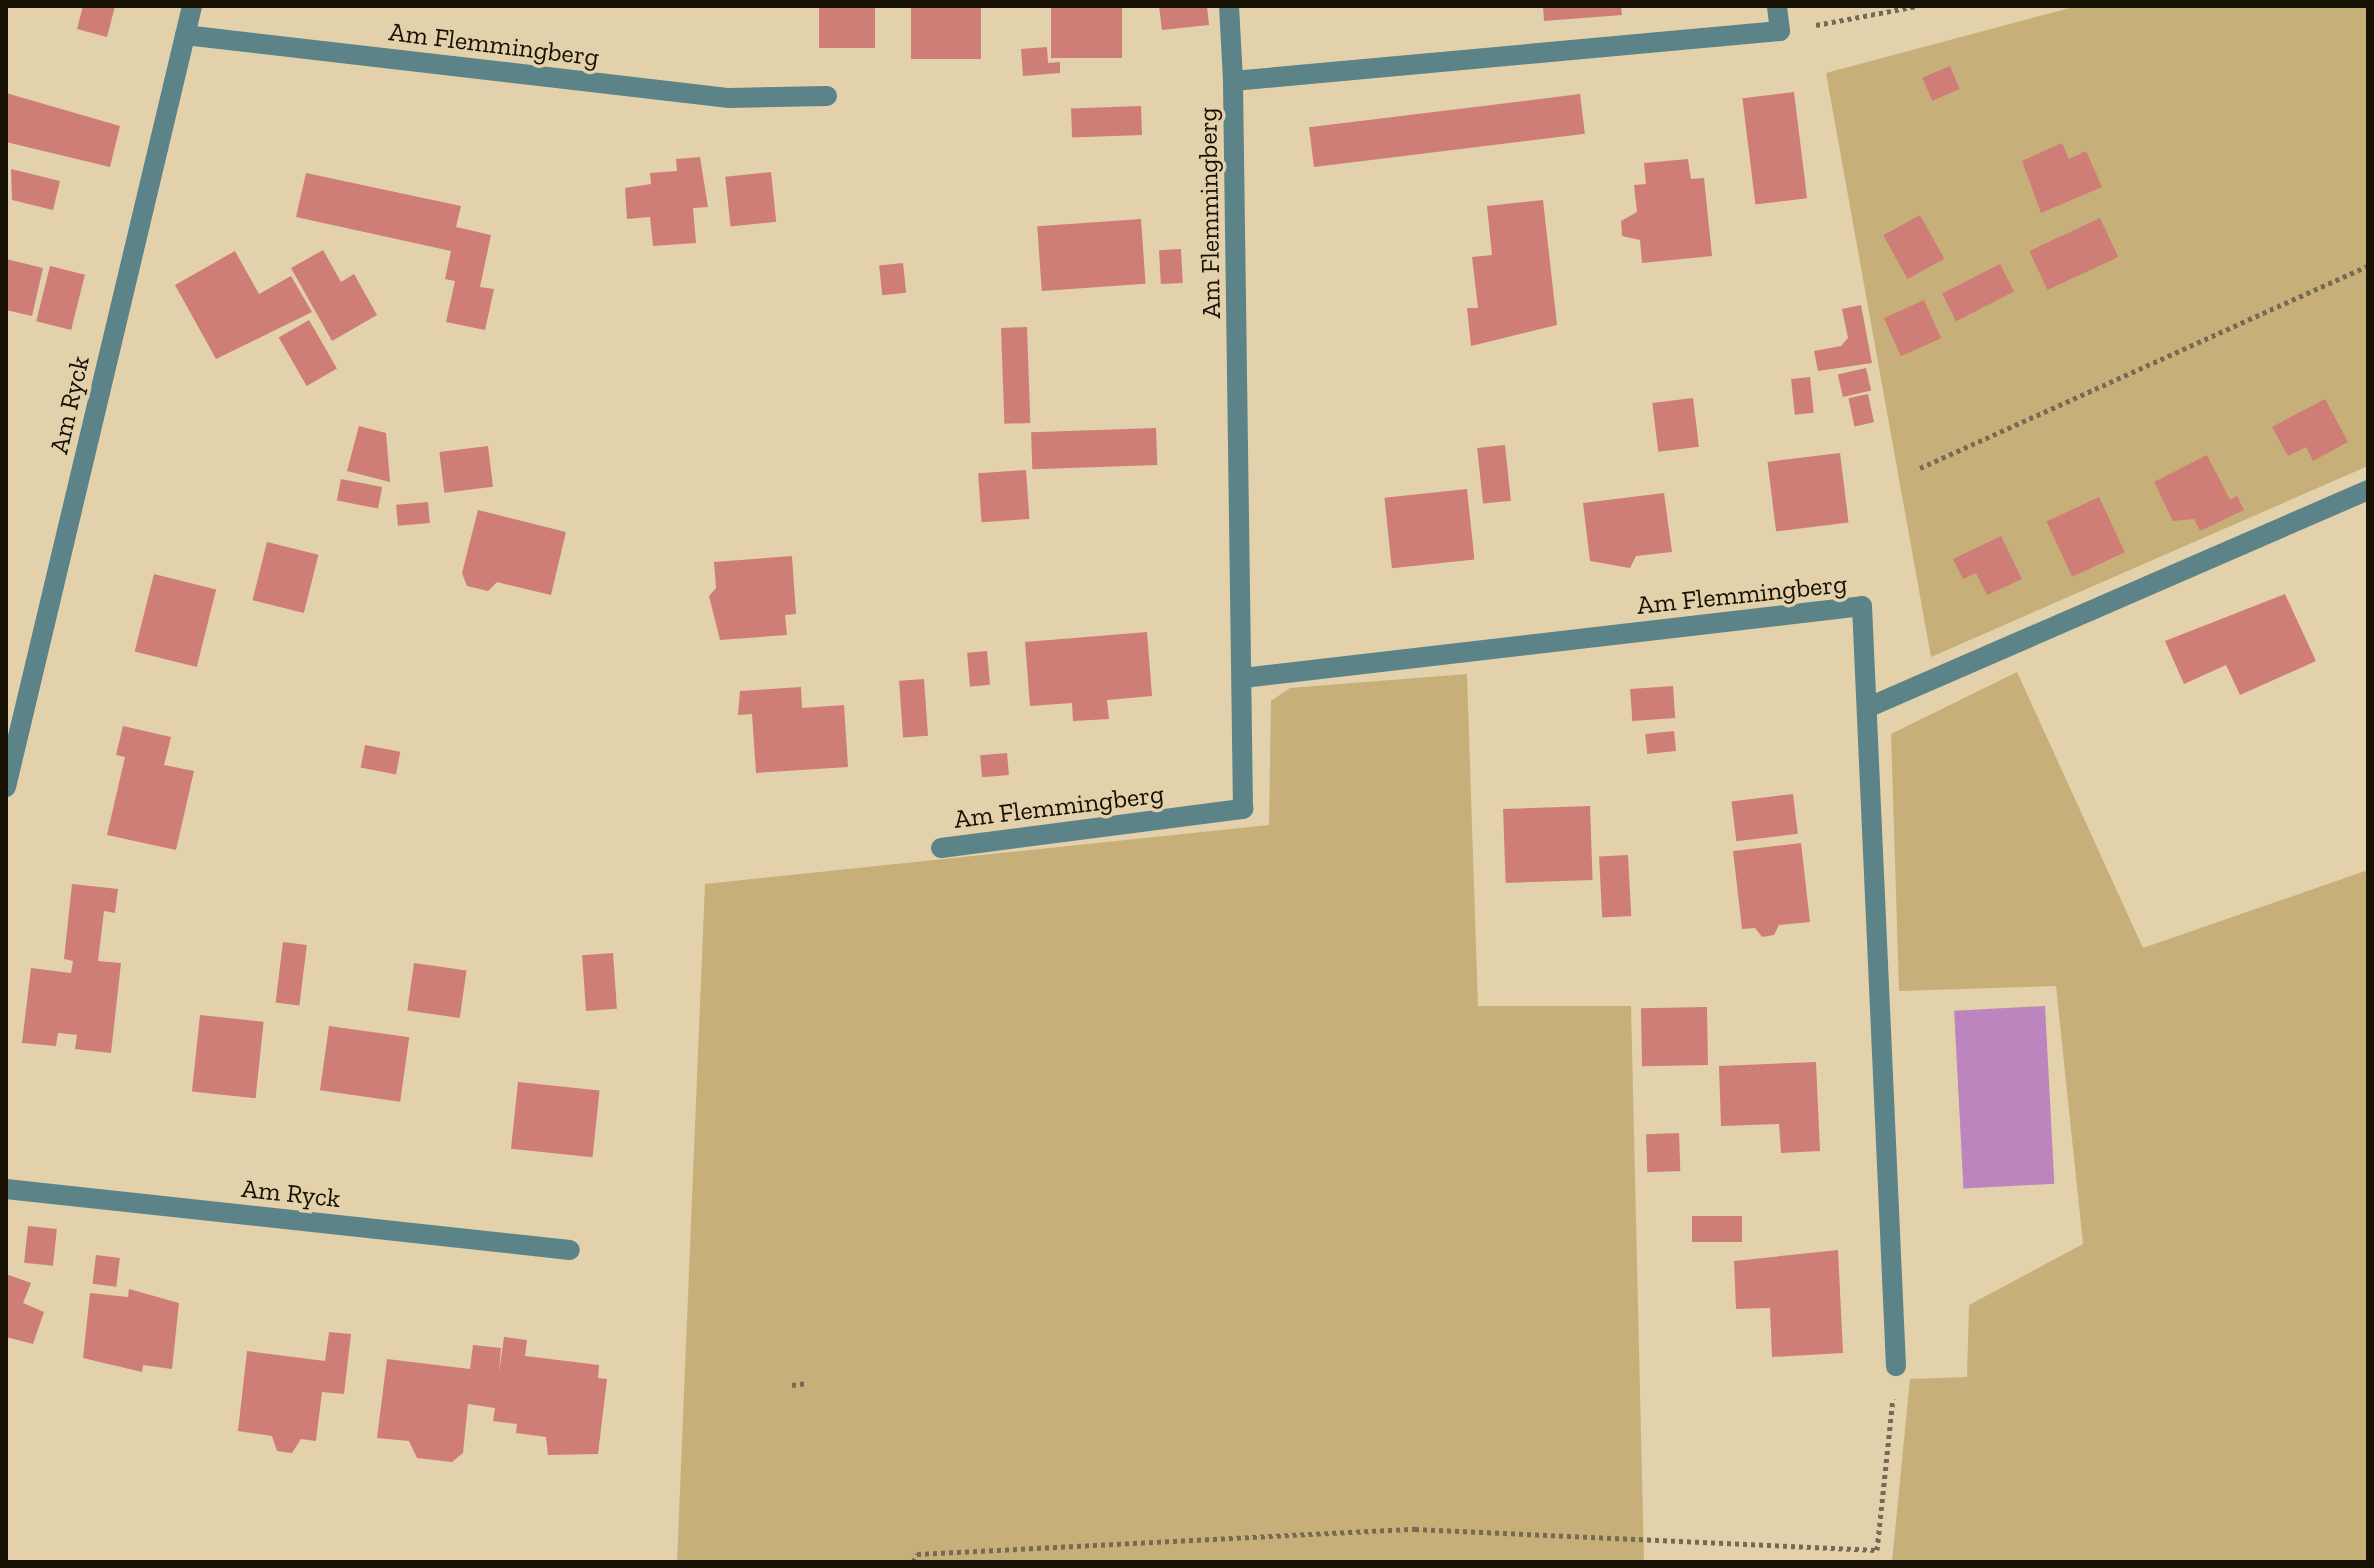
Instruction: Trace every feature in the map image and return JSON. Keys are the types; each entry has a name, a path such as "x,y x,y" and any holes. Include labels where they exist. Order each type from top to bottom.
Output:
{"street":[{"path":"185,35 192,6"},
{"path":"1229,6 1233,81"},
{"path":"1777,6 1780,31"},
{"name":"Am Flemmingberg","path":"941,848 1243,809 1233,81 1780,31"},
{"name":"Am Flemmingberg","path":"185,35 729,98 827,96"},
{"name":"Am Ryck","path":"6,787 185,35"},
{"path":"1869,707 2368,490"},
{"name":"Am Flemmingberg","path":"1243,678 1862,606 1869,707 1896,1366"},
{"name":"Am Ryck","path":"6,1189 570,1250"}],"path":[{"path":"1780,31 1918,6"},
{"path":"1920,468 2368,266"},
{"path":"913,1562 917,1554 1415,1529 1877,1550 1896,1366"},
{"path":"792,1385 808,1383"}],"shaded area":[{"path":"2077,6 2368,6 2368,466 1931,657 1826,73"},
{"path":"2017,672 2143,948 2368,870 2368,1562 1892,1562 1910,1379 1967,1377 1969,1305 2083,1244 2056,986 1899,991 1891,734"},
{"path":"1467,674 1478,1006 1631,1006 1644,1562 677,1562 705,884 1269,825 1271,701 1290,688"},
{"path":"2045,1006 2054,1184 1963,1189 1954,1011"}],"building":[{"path":"83,6 115,6 107,37 77,29"},
{"path":"819,6 875,6 875,48 819,48"},
{"path":"911,6 981,6 981,59 911,59"},
{"path":"1051,6 1122,6 1122,58 1051,58"},
{"path":"1159,6 1207,6 1209,25 1162,30"},
{"path":"1543,6 1621,6 1622,15 1544,21"},
{"path":"1047,47 1048,63 1060,62 1060,73 1023,76 1021,49"},
{"path":"1950,66 1960,89 1932,101 1922,78"},
{"path":"1794,92 1807,198 1755,205 1742,98"},
{"path":"6,93 120,126 110,167 6,142"},
{"path":"1580,94 1585,134 1314,167 1309,127"},
{"path":"1141,106 1142,135 1072,137 1071,108"},
{"path":"2062,143 2069,159 2086,151 2102,187 2041,213 2022,161"},
{"path":"700,157 708,207 693,208 696,243 653,246 650,217 627,219 625,188 651,184 650,173 677,171 676,159"},
{"path":"1688,159 1691,179 1704,178 1712,256 1642,263 1640,240 1622,236 1621,221 1637,212 1634,185 1646,184 1644,163"},
{"path":"11,169 60,181 53,210 12,200"},
{"path":"771,172 776,222 730,227 725,177"},
{"path":"306,173 461,206 456,227 491,235 480,287 494,289 485,330 446,322 455,281 445,279 451,251 296,217"},
{"path":"1543,200 1557,325 1471,346 1467,308 1478,308 1472,257 1492,255 1487,206"},
{"path":"1920,215 1944,259 1908,279 1883,235"},
{"path":"2100,218 2118,257 2047,290 2029,251"},
{"path":"1141,219 1146,284 1042,291 1037,226"},
{"path":"1181,249 1183,283 1161,284 1159,250"},
{"path":"323,250 341,282 354,274 377,315 332,341 291,268"},
{"path":"235,251 259,294 291,276 312,312 216,359 175,285"},
{"path":"6,259 43,268 32,316 6,310"},
{"path":"903,263 906,293 882,295 879,266"},
{"path":"2000,264 2014,292 1956,321 1942,294"},
{"path":"50,266 85,275 71,330 36,321"},
{"path":"1924,300 1941,338 1901,356 1884,318"},
{"path":"1861,305 1872,363 1818,371 1814,351 1841,346 1848,338 1842,309"},
{"path":"309,320 337,368 307,386 279,338"},
{"path":"1027,327 1030,423 1004,424 1001,328"},
{"path":"1866,368 1871,390 1843,397 1838,375"},
{"path":"1810,377 1814,413 1795,415 1791,379"},
{"path":"1868,394 1874,422 1854,427 1848,398"},
{"path":"1693,398 1699,447 1658,452 1652,403"},
{"path":"2325,399 2348,442 2313,461 2306,447 2288,456 2272,427"},
{"path":"359,426 386,433 390,482 347,471"},
{"path":"1156,428 1157,465 1032,469 1031,432"},
{"path":"1505,445 1511,501 1483,504 1477,448"},
{"path":"488,446 493,487 444,493 439,452"},
{"path":"1840,453 1849,522 1776,531 1768,462"},
{"path":"2207,455 2230,500 2237,496 2244,510 2200,531 2194,519 2173,521 2154,482"},
{"path":"1026,470 1029,519 982,522 978,473"},
{"path":"341,479 382,487 378,509 337,501"},
{"path":"1467,489 1474,560 1392,568 1384,498"},
{"path":"1664,493 1672,552 1636,556 1630,568 1590,561 1583,503"},
{"path":"2099,497 2125,552 2072,577 2046,522"},
{"path":"428,502 430,523 398,526 396,505"},
{"path":"478,510 566,532 551,595 497,582 488,591 467,586 462,573"},
{"path":"2001,536 2022,579 1987,595 1976,573 1963,579 1953,559"},
{"path":"267,542 318,555 304,613 252,600"},
{"path":"792,556 796,614 785,615 787,635 720,640 709,596 716,588 714,562"},
{"path":"154,574 216,589 197,667 135,652"},
{"path":"2285,594 2316,661 2240,695 2226,665 2184,684 2165,641"},
{"path":"1147,632 1152,696 1107,700 1109,719 1073,721 1072,703 1030,706 1025,642"},
{"path":"987,651 990,685 970,687 967,653"},
{"path":"924,679 928,736 903,738 899,681"},
{"path":"1673,686 1675,718 1632,721 1630,689"},
{"path":"801,687 802,708 844,705 848,767 756,773 752,714 738,715 740,691"},
{"path":"123,726 171,737 164,765 194,771 176,850 107,835 125,757 116,755"},
{"path":"1674,731 1676,751 1647,754 1645,734"},
{"path":"365,745 400,752 396,774 361,768"},
{"path":"1007,753 1009,775 982,777 980,755"},
{"path":"1793,794 1798,834 1736,841 1731,802"},
{"path":"1590,806 1593,880 1506,883 1503,809"},
{"path":"1801,843 1810,922 1779,925 1774,935 1762,937 1755,928 1742,929 1733,851"},
{"path":"1628,855 1631,916 1602,917 1599,857"},
{"path":"72,884 118,889 115,913 104,911 98,961 121,963 111,1053 75,1049 77,1035 58,1033 56,1046 22,1043 31,968 71,973 73,961 64,959"},
{"path":"283,942 307,945 299,1005 276,1003"},
{"path":"613,953 617,1009 586,1011 582,955"},
{"path":"414,963 466,970 460,1018 407,1011"},
{"path":"1707,1007 1708,1065 1642,1066 1641,1008"},
{"path":"200,1015 264,1022 256,1098 192,1092"},
{"path":"329,1026 409,1037 400,1102 320,1090"},
{"path":"1816,1062 1820,1151 1781,1153 1779,1124 1721,1126 1719,1066"},
{"path":"518,1082 600,1091 593,1157 511,1149"},
{"path":"1679,1133 1680,1171 1647,1172 1646,1134"},
{"path":"1692,1216 1742,1216 1742,1242 1692,1242"},
{"path":"28,1226 57,1229 53,1266 24,1263"},
{"path":"1838,1250 1843,1353 1772,1357 1770,1308 1736,1309 1734,1261"},
{"path":"96,1255 120,1258 116,1287 92,1284"},
{"path":"6,1274 31,1283 23,1303 44,1312 33,1344 6,1337"},
{"path":"129,1289 179,1303 172,1369 143,1365 142,1372 83,1358 90,1293 128,1297"},
{"path":"329,1332 351,1334 344,1394 322,1392 316,1441 301,1439 292,1453 277,1451 272,1436 238,1431 247,1351 325,1361"},
{"path":"504,1337 527,1340 525,1356 599,1365 598,1378 607,1379 598,1454 548,1455 546,1437 516,1433 517,1424 493,1421 495,1408 468,1404 463,1453 452,1462 417,1458 409,1441 377,1438 387,1359 470,1369 473,1345 501,1348 499,1373"}]}
